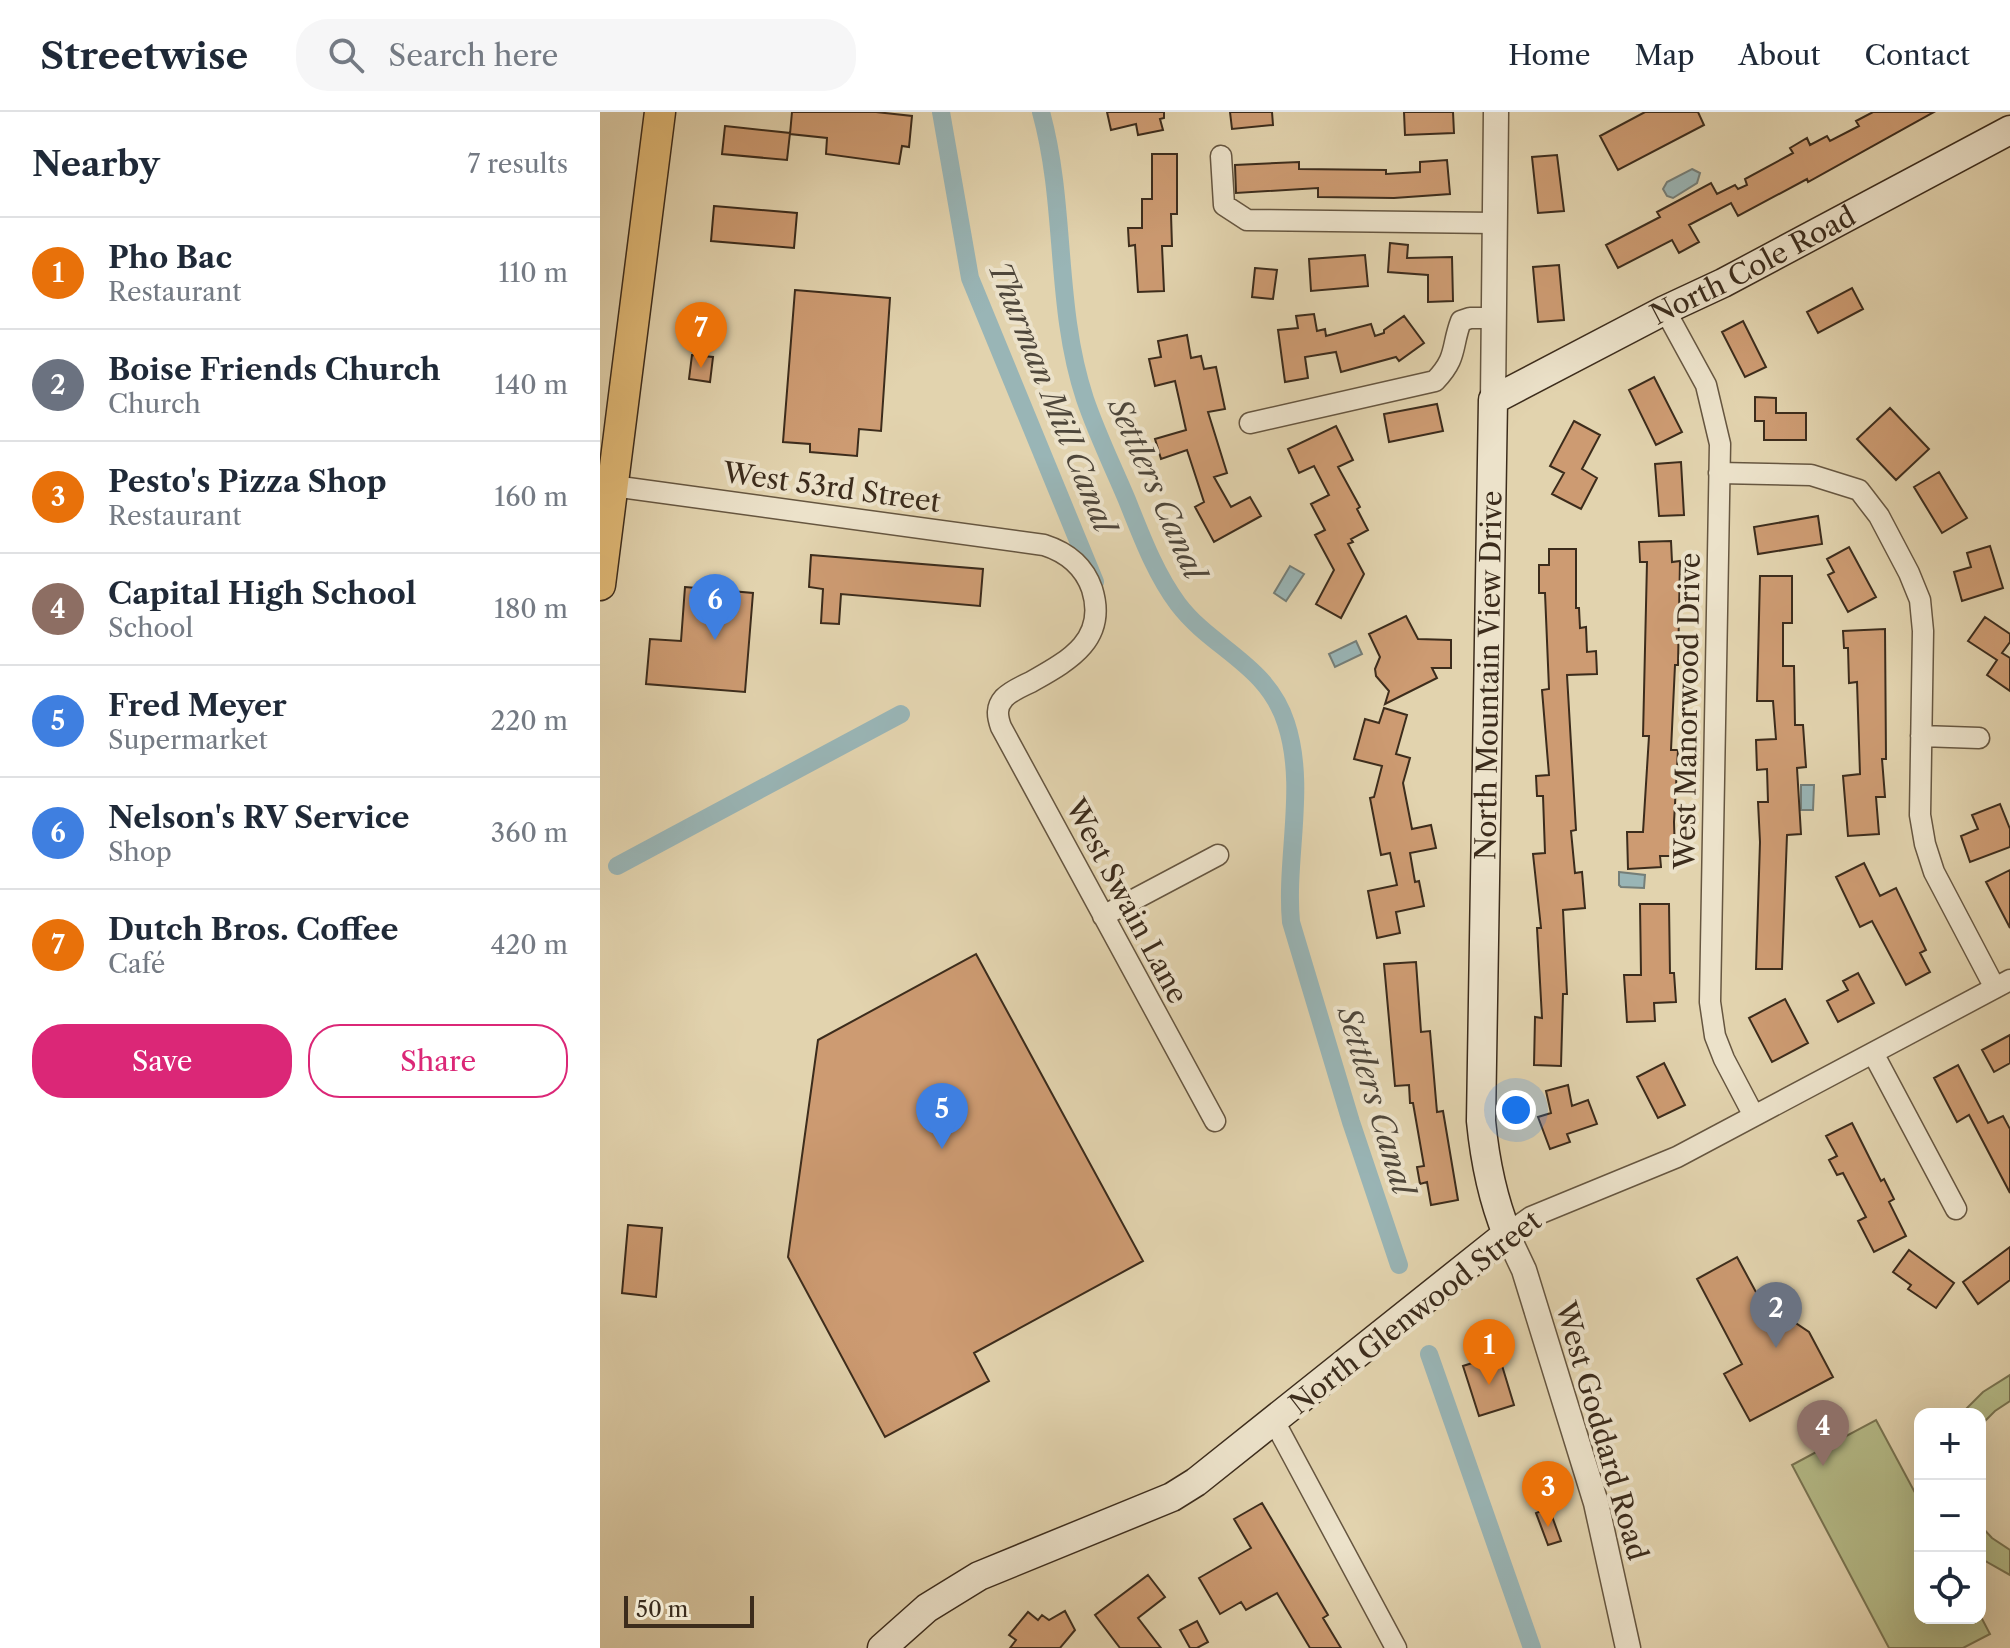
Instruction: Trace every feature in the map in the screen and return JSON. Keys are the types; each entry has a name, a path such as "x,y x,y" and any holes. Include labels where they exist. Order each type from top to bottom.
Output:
{"main road":[{"path":"600,585 660,112"},
{"name":"North Cole Road","path":"1493,400 1723,283 2010,130"},
{"name":"North Mountain View Drive","path":"1493,400 1481,1121 1484,1158 1493,1201 1507,1234"},
{"name":"North Glenwood Street","path":"883,1647 927,1608 979,1576 1172,1497 1196,1482 1507,1234"}],"street":[{"name":"North Mountain View Drive","path":"1493,400 1496,112"},
{"path":"1221,156 1224,205 1247,220 1494,223"},
{"name":"West Manorwood Drive","path":"1665,310 1706,385 1720,444 1710,1002 1715,1036 1754,1116"},
{"path":"1250,423 1340,401 1421,387 1435,381 1447,369 1453,356 1461,321 1493,318"},
{"path":"1719,473 1811,475 1859,490 1879,516 1920,600 1923,631 1920,815 1925,844 1934,872 2003,984"},
{"name":"West 53rd Street","path":"613,486 1044,545 1070,557 1083,571 1095,600 1091,630 1075,656 1010,693 999,707"},
{"name":"West Swain Lane","path":"999,707 997,716 1001,727 1215,1121"},
{"path":"1921,736 1979,738"},
{"path":"1103,916 1218,855"},
{"name":"North Glenwood Street","path":"1507,1234 1531,1217 1677,1157 2003,984"},
{"path":"1873,1053 1956,1209"},
{"name":"West Goddard Road","path":"1507,1234 1524,1270 1596,1503 1628,1648"},
{"path":"1274,1421 1396,1648"}],"green space":[{"path":"2010,1375 2010,1401 1986,1420 1986,1408 1967,1408 1983,1392"},
{"path":"1876,1420 1914,1491 1914,1624 1985,1624 1990,1634 1963,1648 1889,1648 1792,1465"},
{"path":"1986,1532 2010,1550 2010,1575 1986,1561"}],"water":[{"path":"1692,169 1700,173 1697,183 1673,198 1667,196 1663,189 1667,182"},
{"path":"1290,566 1304,574 1286,601 1274,593"},
{"path":"1356,641 1362,654 1335,667 1329,654"},
{"path":"1801,785 1814,785 1813,810 1801,810"},
{"path":"1619,872 1645,875 1644,888 1621,887"}],"building":[{"path":"792,112 876,112 912,116 909,147 902,146 899,164 826,154 827,138 790,134"},
{"path":"1107,112 1164,112 1164,118 1160,119 1163,130 1138,135 1136,124 1111,130"},
{"path":"1230,112 1272,112 1273,125 1232,129"},
{"path":"1404,112 1453,112 1454,133 1405,135"},
{"path":"1645,112 1698,112 1704,125 1618,170 1600,136"},
{"path":"1873,112 1934,112 1808,182 1807,179 1738,216 1731,203 1689,225 1699,242 1679,253 1672,240 1618,268 1606,245 1660,217 1657,212 1711,183 1717,194 1735,185 1738,189 1747,185 1745,179 1793,153 1790,148 1807,138 1810,145 1827,136 1830,141 1859,126 1856,121"},
{"path":"725,126 790,133 787,160 722,154"},
{"path":"1152,154 1177,154 1177,214 1171,214 1172,246 1162,246 1164,291 1138,292 1135,245 1129,246 1128,228 1142,228 1142,199 1152,199"},
{"path":"1557,155 1564,211 1538,213 1532,157"},
{"path":"1447,160 1450,194 1394,198 1318,197 1318,188 1236,193 1235,165 1299,162 1299,169 1386,170 1386,174 1420,172 1420,162"},
{"path":"714,206 797,213 794,248 711,241"},
{"path":"1390,243 1408,245 1407,258 1452,257 1453,301 1428,302 1428,275 1388,272"},
{"path":"1365,255 1368,286 1311,291 1309,259"},
{"path":"1559,265 1564,320 1538,322 1533,267"},
{"path":"1255,268 1277,270 1273,299 1252,297"},
{"path":"1852,288 1863,309 1818,333 1807,312"},
{"path":"795,290 890,298 881,431 859,429 857,456 810,452 810,444 783,442"},
{"path":"1314,314 1317,331 1325,329 1326,336 1371,324 1375,336 1384,333 1404,316 1424,343 1399,361 1396,357 1341,372 1336,352 1305,357 1308,378 1285,382 1278,330 1298,328 1296,316"},
{"path":"1743,321 1766,367 1745,377 1722,332"},
{"path":"1187,335 1191,358 1201,356 1204,369 1216,367 1225,409 1208,412 1227,473 1214,477 1231,507 1250,497 1261,516 1214,542 1195,507 1204,502 1187,450 1161,459 1155,439 1186,430 1175,381 1155,386 1149,359 1161,357 1158,341"},
{"path":"692,355 713,357 710,382 689,379"},
{"path":"1654,377 1682,432 1656,445 1629,390"},
{"path":"1755,397 1776,398 1776,413 1806,413 1806,440 1764,440 1764,421 1755,421"},
{"path":"1437,404 1443,431 1389,442 1384,414"},
{"path":"1890,408 1929,449 1896,480 1857,439"},
{"path":"1574,421 1600,435 1582,469 1597,478 1581,509 1552,494 1564,473 1550,466"},
{"path":"1336,426 1353,460 1338,467 1360,507 1357,509 1368,530 1348,544 1364,574 1341,618 1316,604 1334,570 1315,535 1325,530 1311,504 1329,495 1314,466 1299,473 1288,449"},
{"path":"1681,462 1684,515 1659,516 1655,464"},
{"path":"1939,472 1967,518 1942,533 1914,487"},
{"path":"1818,516 1822,544 1758,554 1754,527"},
{"path":"1671,541 1672,562 1680,561 1678,665 1675,665 1671,750 1678,750 1675,856 1660,856 1661,867 1628,869 1627,832 1643,832 1649,736 1643,736 1647,562 1640,562 1639,542"},
{"path":"1990,546 2003,588 1962,601 1954,572 1971,567 1967,553"},
{"path":"1849,547 1876,597 1848,612 1828,575 1834,572 1827,559"},
{"path":"1549,549 1576,549 1576,608 1579,608 1580,628 1586,627 1587,652 1596,651 1597,674 1567,675 1576,830 1571,831 1575,873 1582,872 1585,908 1563,910 1567,994 1563,994 1561,1066 1534,1065 1535,1017 1542,1018 1537,928 1541,928 1533,854 1545,853 1543,796 1537,796 1536,776 1549,775 1542,690 1549,689 1545,593 1539,593 1539,565 1549,565"},
{"path":"811,555 983,569 980,606 841,594 839,624 821,623 823,589 809,587"},
{"path":"1760,576 1792,576 1792,623 1783,623 1783,666 1794,666 1795,725 1803,725 1806,767 1797,768 1801,834 1787,835 1782,969 1756,969 1760,842 1758,802 1768,802 1767,769 1757,770 1756,740 1776,739 1773,701 1757,701"},
{"path":"685,587 753,593 745,692 646,684 650,639 681,641"},
{"path":"1406,616 1418,639 1451,640 1451,668 1432,668 1437,678 1385,704 1389,691 1376,676 1375,669 1380,657 1369,634"},
{"path":"1985,617 2010,634 2010,642 2002,653 2010,658 2010,691 1987,675 1997,660 1968,641"},
{"path":"1885,629 1886,759 1882,759 1885,797 1876,797 1879,834 1848,836 1843,776 1860,774 1857,682 1849,683 1848,648 1844,648 1843,631"},
{"path":"1384,708 1407,715 1396,754 1410,758 1403,783 1412,829 1431,825 1436,848 1410,853 1415,882 1419,881 1424,906 1396,912 1400,933 1377,938 1368,891 1397,885 1390,853 1381,855 1370,798 1374,797 1382,766 1354,759 1365,719 1379,723"},
{"path":"2000,804 2010,829 2010,847 1970,862 1961,836 1978,829 1972,815"},
{"path":"1864,863 1880,896 1896,888 1926,950 1920,953 1930,972 1906,985 1872,921 1860,927 1836,877"},
{"path":"2010,870 2010,928 1986,882"},
{"path":"1640,904 1669,904 1670,973 1674,973 1676,1002 1654,1003 1655,1021 1627,1022 1624,975 1641,975"},
{"path":"976,954 1143,1261 974,1353 989,1381 885,1437 788,1257 818,1040"},
{"path":"1416,962 1421,1032 1430,1031 1437,1112 1443,1111 1458,1200 1431,1205 1427,1182 1420,1184 1417,1167 1424,1166 1409,1085 1395,1086 1384,964"},
{"path":"1858,973 1874,1003 1838,1022 1827,1001 1848,990 1843,981"},
{"path":"1785,999 1808,1043 1772,1062 1749,1018"},
{"path":"2010,1035 2010,1063 1994,1072 1982,1050"},
{"path":"1664,1063 1685,1105 1658,1118 1637,1077"},
{"path":"1958,1065 1988,1123 2003,1116 2010,1129 2010,1193 1969,1115 1957,1122 1934,1078"},
{"path":"1568,1085 1572,1106 1588,1100 1597,1124 1567,1134 1570,1142 1550,1149 1538,1117 1551,1113 1546,1091"},
{"path":"1852,1123 1881,1181 1884,1179 1894,1199 1889,1202 1906,1236 1874,1252 1858,1221 1866,1217 1843,1173 1837,1175 1829,1160 1837,1156 1826,1136"},
{"path":"628,1225 662,1228 656,1297 622,1293"},
{"path":"2010,1247 2010,1280 1978,1304 1963,1282"},
{"path":"1909,1250 1954,1283 1936,1308 1908,1289 1911,1285 1893,1272"},
{"path":"1737,1257 1777,1331 1794,1322 1809,1332 1833,1377 1750,1421 1724,1374 1742,1364 1697,1279"},
{"path":"1494,1356 1500,1359 1514,1405 1479,1416 1463,1366"},
{"path":"1262,1503 1328,1615 1323,1618 1341,1648 1310,1648 1277,1593 1246,1610 1241,1602 1220,1614 1199,1578 1251,1548 1234,1519"},
{"path":"1549,1508 1561,1541 1548,1545 1536,1513"},
{"path":"1148,1575 1165,1597 1138,1618 1161,1648 1120,1648 1095,1615"},
{"path":"1065,1611 1075,1630 1060,1648 1010,1648 1016,1640 1009,1635 1028,1612 1038,1620 1042,1615 1049,1620"},
{"path":"1197,1621 1208,1642 1190,1648 1180,1630"}],"waterway":[{"name":"Thurman Mill Canal","path":"941,112 970,278 1095,582"},
{"name":"Settlers Canal","path":"1041,112 1054,183 1064,292 1075,364 1095,425 1162,580 1192,620 1266,686 1286,723 1295,772 1291,922 1351,1122 1399,1265"},
{"name":"Thurman Mill Canal","path":"617,866 901,714"},
{"name":"Settlers Canal","path":"1429,1354 1532,1648"}],"place":[{"name":"Dutch Bros. Coffee","path":"701,368"},
{"name":"Nelson's RV Service","path":"715,640"},
{"name":"Fred Meyer","path":"942,1149"},
{"name":"Boise Friends Church","path":"1776,1348"},
{"name":"Pho Bac","path":"1489,1385"},
{"name":"Capital High School","path":"1823,1466"},
{"name":"Pesto's Pizza Shop","path":"1548,1527"}]}
